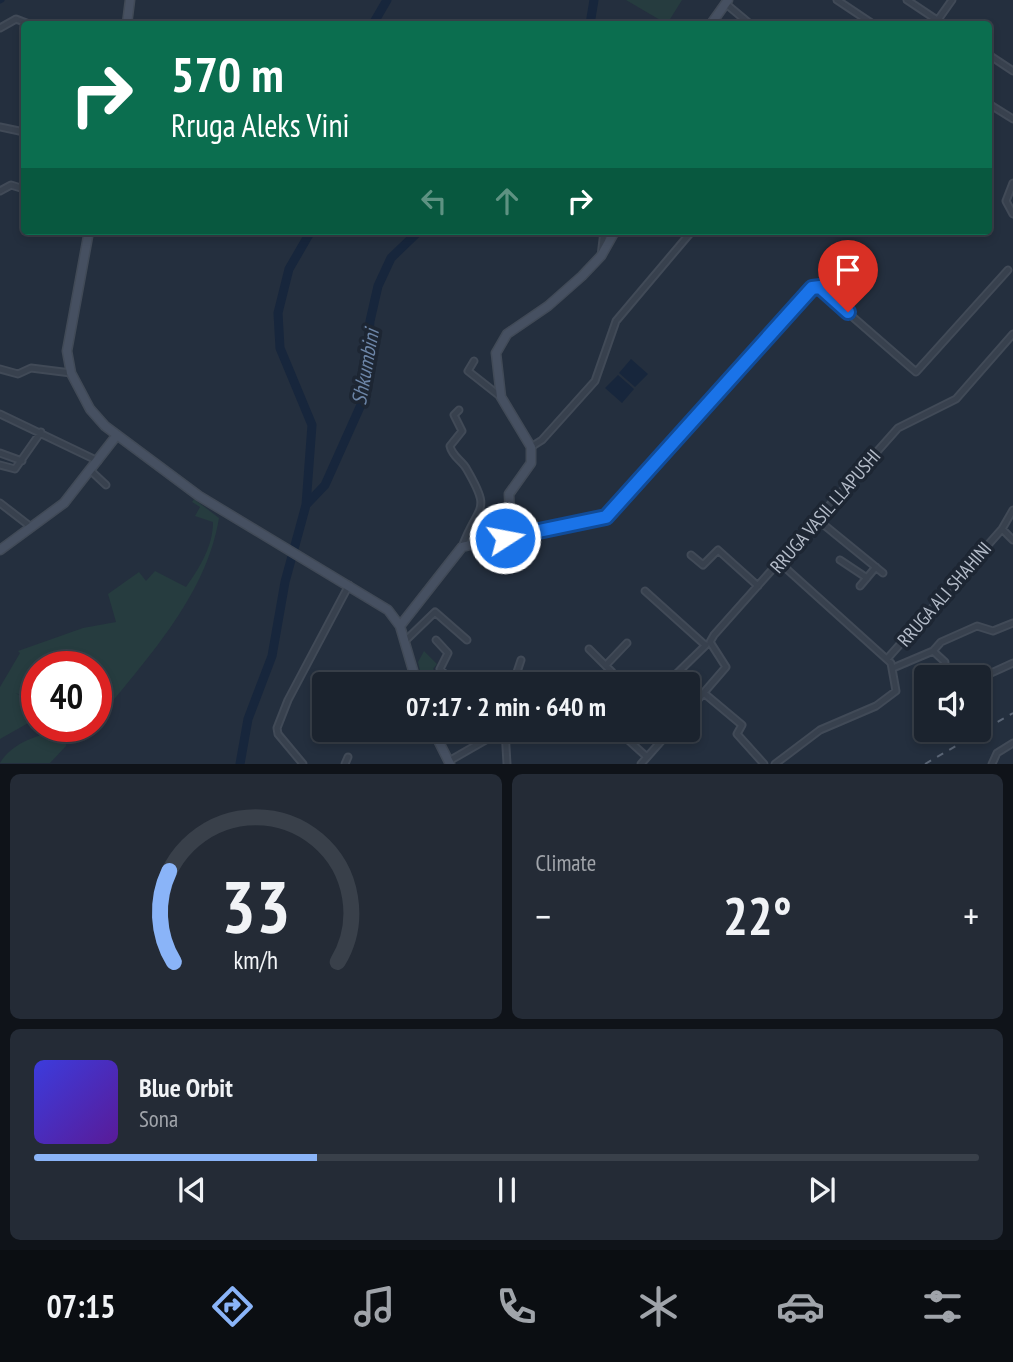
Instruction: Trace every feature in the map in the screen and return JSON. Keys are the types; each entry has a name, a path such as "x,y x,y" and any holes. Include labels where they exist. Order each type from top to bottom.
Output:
{"main road":[{"path":"127,21 130,0"},
{"path":"713,21 726,1"},
{"path":"88,235 68,339 71,373 90,410 117,435 199,496 388,610 400,626 414,672"},
{"path":"400,626 462,547 511,535 509,494 531,463 531,447 528,437 501,397 496,366 499,342 566,292 601,256 613,235"},
{"path":"0,550 64,503 117,435"},
{"path":"439,742 450,762"}],"street":[{"path":"836,0 868,21"},
{"path":"907,0 936,21"},
{"path":"940,21 952,0"},
{"path":"726,1 747,21"},
{"path":"0,27 16,19 21,21"},
{"path":"992,57 1013,71"},
{"path":"992,106 1013,119"},
{"path":"0,127 21,131"},
{"path":"1013,183 1006,201 1013,214"},
{"path":"0,191 11,185 21,188"},
{"path":"601,256 604,235"},
{"path":"531,447 542,440 594,381 613,325 689,235"},
{"path":"511,535 606,517 816,285 916,372 1008,270"},
{"name":"RRUGA VASIL LLAPUSHI","path":"679,672 708,644 898,428 956,400 1013,334"},
{"path":"474,361 468,372 501,397"},
{"path":"0,369 18,374 31,368 71,373"},
{"path":"459,410 454,415 462,431 450,446 468,470 470,481 482,498 482,506 462,547"},
{"path":"0,414 97,461"},
{"path":"0,466 13,470 41,432"},
{"path":"0,453 22,460"},
{"path":"90,470 106,485"},
{"path":"0,503 32,527"},
{"name":"RRUGA ALI SHAHINI","path":"887,659 1002,529 1013,510"},
{"path":"818,520 883,573"},
{"path":"1002,529 1013,540"},
{"path":"691,555 703,565 718,550 758,586"},
{"path":"840,560 867,578"},
{"path":"775,764 821,730 893,696 896,691 893,668 887,659 780,563"},
{"path":"860,586 876,568"},
{"path":"303,764 278,734 277,728 345,583"},
{"path":"645,591 708,644 726,667 700,699"},
{"path":"405,641 435,612 467,639"},
{"path":"893,668 933,651 941,642 977,626 993,631 1013,623"},
{"path":"436,640 448,653 440,669 443,672"},
{"path":"607,664 627,643"},
{"path":"589,649 607,664 612,672"},
{"path":"933,651 945,665"},
{"path":"517,672 521,660"},
{"path":"991,673 1013,663"},
{"path":"705,694 741,724 737,734 764,764"},
{"path":"450,762 484,742"},
{"path":"505,742 508,764"},
{"path":"630,742 647,757"},
{"path":"641,764 660,742"},
{"path":"992,764 997,753 1013,743"},
{"path":"345,764 348,757"}],"green space":[{"path":"626,0 682,0 669,21 662,21"},
{"path":"194,499 219,518 212,547 187,602 134,676 112,703 112,651 21,651 21,695 15,693 21,696 21,727 0,739 0,687 20,653 18,651 83,628 116,622 108,594 139,572 146,581 155,571 186,587 205,556 213,522 195,516 200,507 192,502"},
{"path":"424,651 437,664 433,669 436,672 420,672 418,662"},
{"path":"66,742 66,746 50,763 0,763 20,744"}],"water":[{"path":"631,359 648,374 635,387 619,373"},
{"path":"618,375 634,389 622,403 605,388"}],"waterway":[{"name":"Shkumbini","path":"375,21 387,0"},
{"name":"Shkumbini","path":"590,21 594,0"},
{"name":"Shkumbini","path":"240,764 248,719 272,656 285,582 306,505 312,425 280,348 278,313 289,269 309,235"},
{"name":"Shkumbini","path":"306,505 325,485 364,398 370,321 378,286 391,258 415,235"}],"railway":[{"path":"925,764 1013,713"}],"route":[{"path":"505,538 606,517 816,285 848,312"}]}
